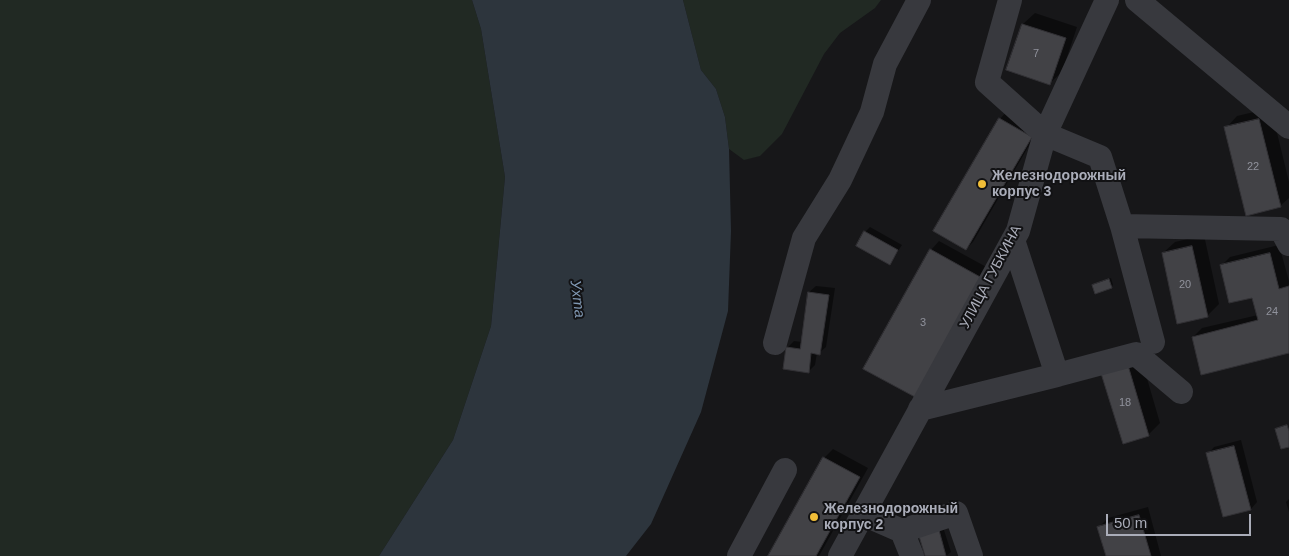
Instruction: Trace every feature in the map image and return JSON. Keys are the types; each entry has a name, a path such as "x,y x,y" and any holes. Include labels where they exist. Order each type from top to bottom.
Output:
{"street":[{"path":"775,343 804,238 840,180 872,112 885,64 919,0"},
{"path":"1010,0 987,82 1045,134 1100,157 1122,226 1153,342"},
{"name":"УЛИЦА ГУБКИНА","path":"840,556 1018,231 1045,134 1107,0"},
{"path":"1137,0 1289,127"},
{"path":"1122,226 1286,232"},
{"path":"1013,240 1057,375"},
{"path":"920,409 1136,354 1181,392"},
{"path":"739,556 785,470"},
{"path":"863,514 902,531 956,513 971,556"},
{"path":"902,531 912,556"}],"shaded area":[{"path":"0,0 472,0 481,29 505,177 491,326 453,440 379,556 0,556"},
{"path":"683,0 881,0 875,8 840,33 824,54 782,134 760,156 744,160 729,149 725,117 716,89 701,70"}],"water":[{"name":"Ухта","path":"472,0 683,0 701,70 716,89 725,117 729,149 731,231 728,311 701,412 651,524 626,556 379,556 453,440 491,326 505,177 481,29"}],"building":[{"path":"1022,24 1066,38 1050,85 1006,70"},
{"name":"Железнодорожный корпус 3","path":"999,118 1032,137 966,250 933,231"},
{"path":"1259,119 1281,207 1246,216 1224,127"},
{"path":"864,231 898,250 890,265 856,246"},
{"path":"1192,246 1208,317 1177,324 1162,253"},
{"path":"930,249 982,278 915,397 863,369"},
{"path":"1270,253 1279,289 1289,286 1289,353 1201,375 1192,337 1258,320 1252,298 1229,303 1220,265"},
{"path":"1109,279 1112,288 1095,294 1092,285"},
{"path":"808,292 829,295 820,355 811,353 809,373 783,369 786,347 800,349"},
{"path":"1127,362 1149,436 1123,444 1100,370"},
{"path":"1287,425 1289,447 1281,449 1275,429"},
{"path":"1234,446 1251,510 1223,517 1206,453"},
{"name":"Железнодорожный корпус 2","path":"823,457 860,477 816,556 768,556"},
{"path":"1139,515 1151,556 1106,556 1097,527"},
{"path":"939,530 946,556 925,556 919,536"}],"place":[{"name":"Железнодорожный корпус 3","path":"982,184"},
{"name":"Железнодорожный корпус 2","path":"814,517"}]}
